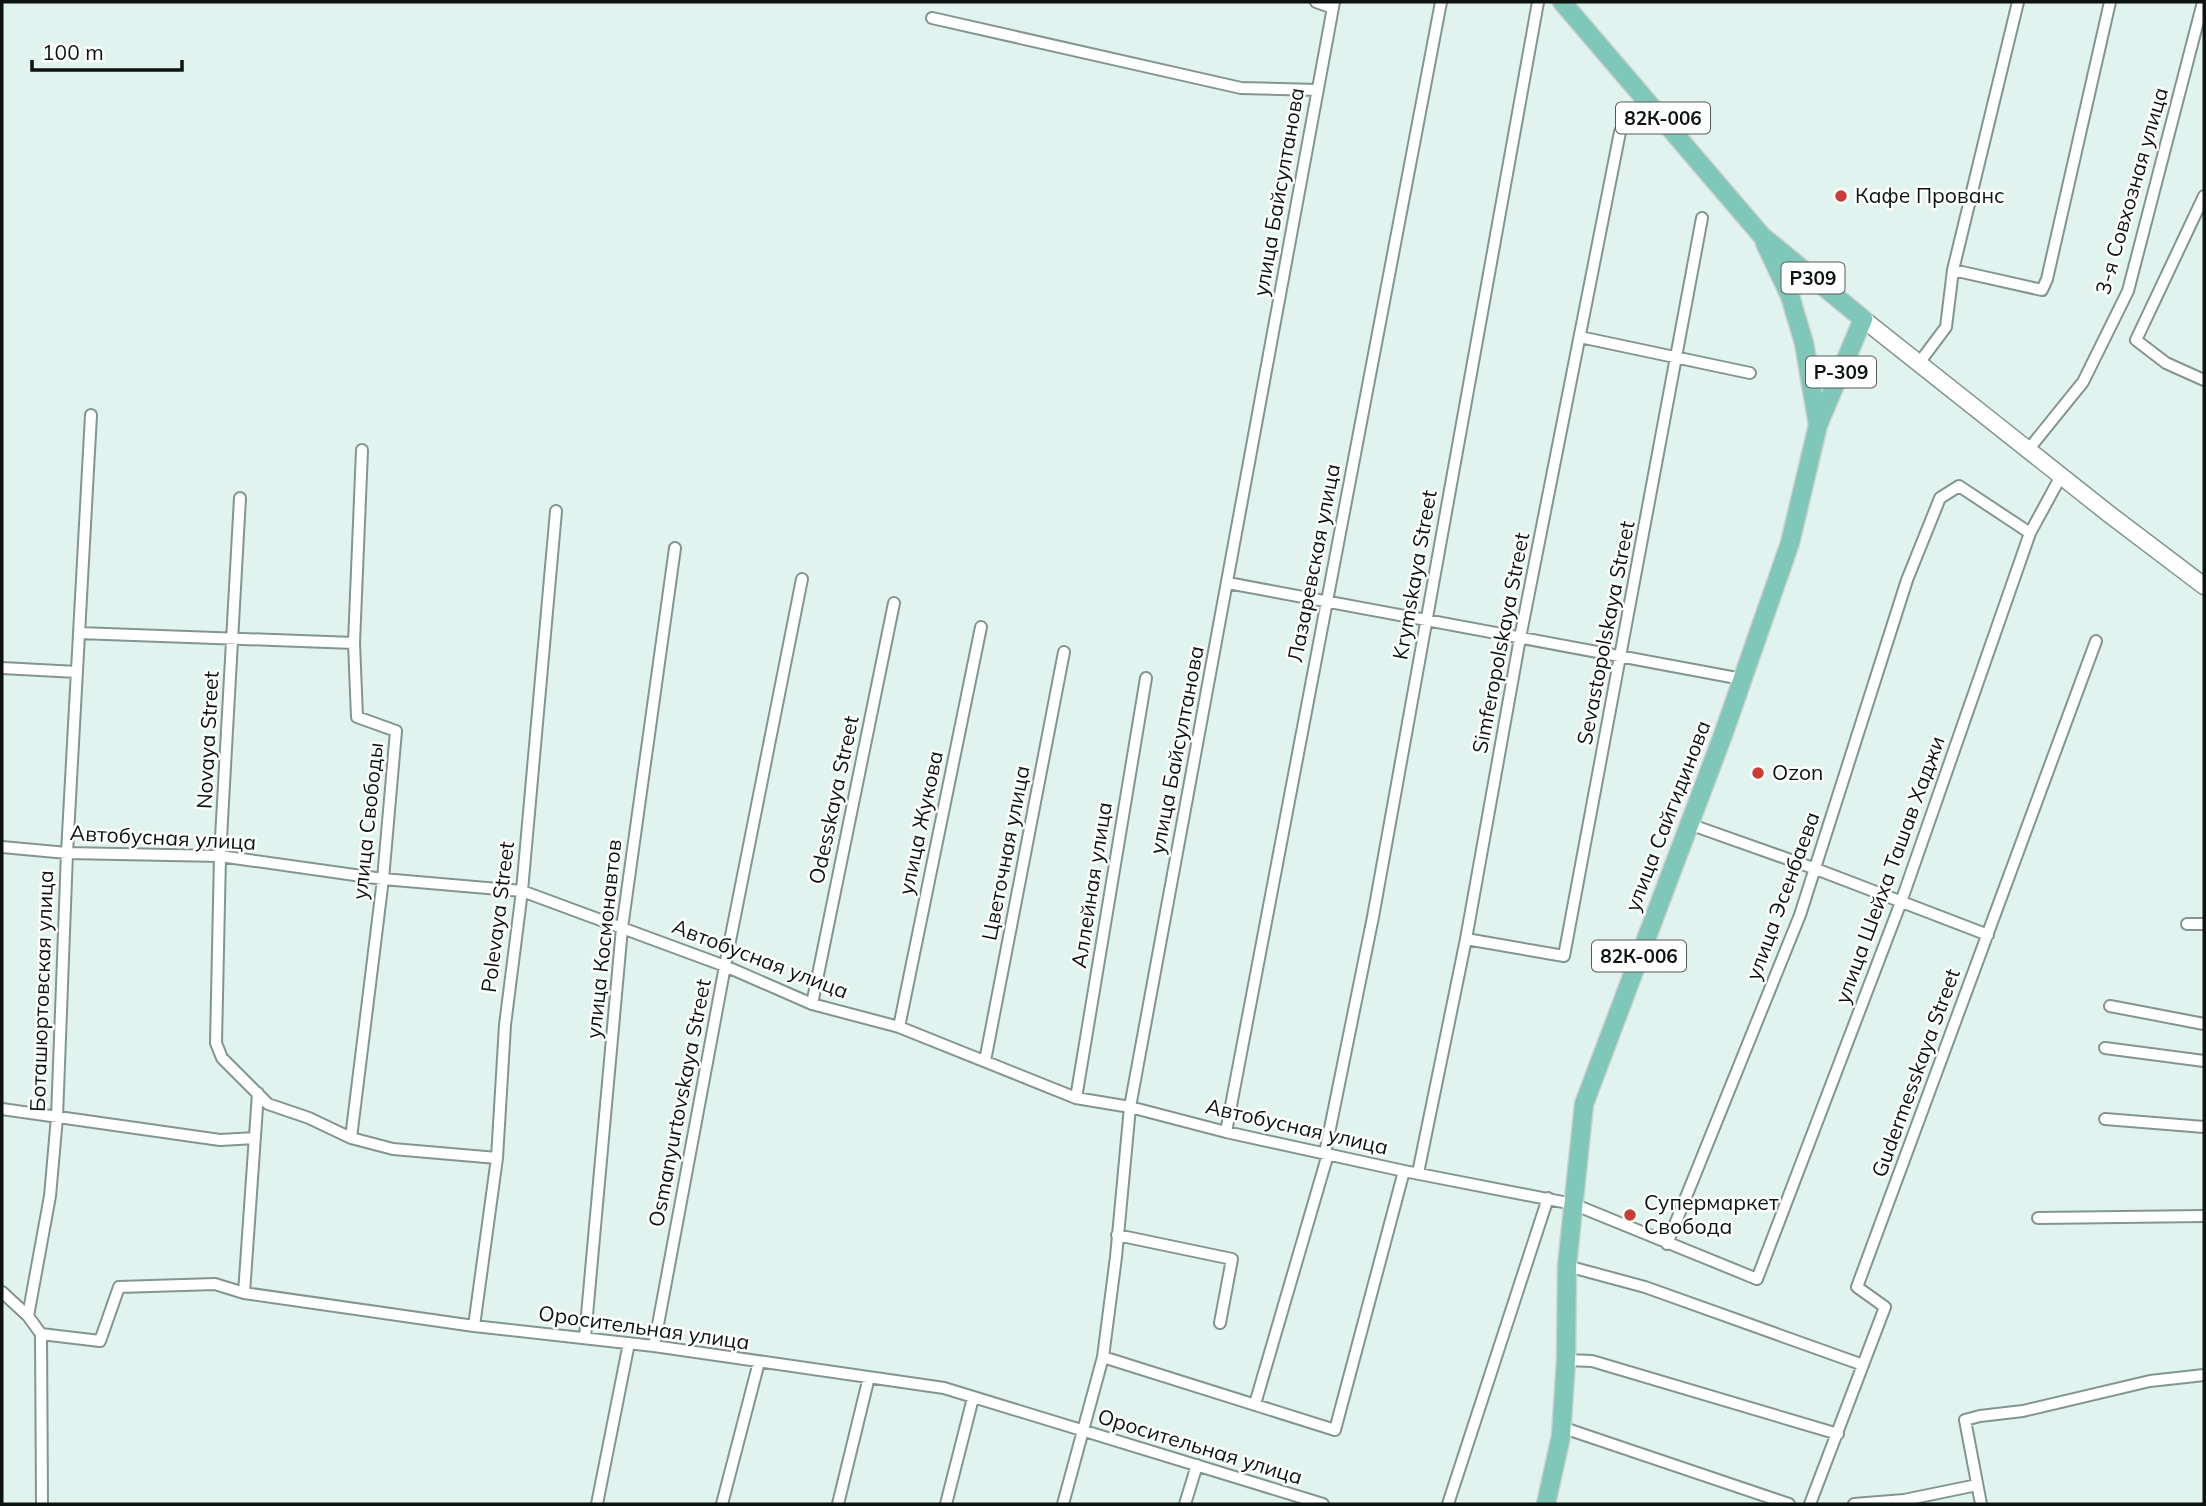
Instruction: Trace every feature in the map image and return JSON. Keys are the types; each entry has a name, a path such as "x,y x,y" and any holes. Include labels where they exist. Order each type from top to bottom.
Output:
{"main road":[{"name":"82К-006","path":"1562,2 1762,236 1790,296 1804,343 1818,425"},
{"name":"Р309","path":"1762,236 1864,319"},
{"path":"1864,319 2204,586"},
{"name":"улица Сайгидинова","path":"1546,1504 1561,1437 1566,1360 1567,1266 1584,1104 1790,543 1818,425 1864,319"}],"street":[{"path":"1316,2 1334,5"},
{"name":"Лазаревская улица","path":"1227,1132 1441,2"},
{"name":"Krymskaya Street","path":"1255,1404 1326,1154 1373,917 1538,2"},
{"path":"1919,363 1946,327 1953,270 2018,2"},
{"path":"1953,270 2042,290 2047,279 2110,2"},
{"name":"3-я Совхозная улица","path":"2028,450 2083,382 2128,291 2203,2"},
{"name":"улица Байсултанова","path":"1063,1504 1103,1357 1116,1257 1129,1107 1334,5"},
{"path":"932,18 1241,88 1318,90"},
{"name":"Simferopolskaya Street","path":"1418,1173 1466,939 1520,638 1620,132 1626,121"},
{"path":"2204,196 2136,340 2166,363 2204,380"},
{"name":"Sevastopolskaya Street","path":"1466,939 1564,956 1702,218"},
{"path":"1580,337 1750,373"},
{"name":"Боташюртовская улица","path":"28,1316 50,1196 57,1117 67,853 91,415"},
{"name":"улица Свободы","path":"351,1138 383,879 397,731 356,717 354,643 362,450"},
{"name":"улица Шейха Ташав Хаджи","path":"1757,1279 1900,902 2030,533 2062,476"},
{"name":"улица Эсенбаева","path":"1667,1244 1800,915 1907,580 1940,499 1959,486 2030,533"},
{"name":"Novaya Street","path":"240,498 220,856 216,1043 222,1058 268,1104 309,1118 351,1138 393,1149 498,1158"},
{"name":"Polevaya Street","path":"474,1326 498,1158 505,1025 522,891 556,511"},
{"name":"улица Космонавтов","path":"585,1337 622,928 675,548"},
{"name":"Osmanyurtovskaya Street","path":"654,1346 725,966 802,579"},
{"path":"1228,583 1742,679"},
{"name":"Odesskaya Street","path":"813,1004 894,603"},
{"name":"улица Жукова","path":"899,1027 981,627"},
{"path":"79,633 354,643"},
{"name":"Gudermesskaya Street","path":"1810,1504 1885,1307 1857,1287 2096,641"},
{"name":"Цветочная улица","path":"985,1061 1065,652"},
{"path":"2,668 77,671"},
{"name":"Аллейная улица","path":"1076,1098 1146,678"},
{"path":"1689,824 1987,934"},
{"name":"Автобусная улица","path":"2,847 67,853 220,856 383,879 522,891 725,966 813,1004 899,1027 1076,1098 1129,1107 1227,1132 1404,1171 1573,1204 1757,1279"},
{"path":"2187,924 2204,924"},
{"path":"2110,1006 2204,1024"},
{"path":"2105,1048 2204,1061"},
{"path":"244,1293 258,1093"},
{"path":"2,1109 220,1140 255,1138"},
{"path":"2105,1119 2204,1127"},
{"path":"1103,1357 1335,1430 1404,1171"},
{"path":"1448,1504 1548,1198"},
{"path":"2038,1219 2204,1216"},
{"path":"1117,1235 1233,1259 1220,1323"},
{"path":"1567,1266 1645,1287 1863,1365"},
{"name":"Оросительная улица","path":"41,1334 100,1341 119,1287 215,1284 244,1293 474,1326 654,1346 944,1388 1197,1465 1296,1500 1323,1504"},
{"path":"2,1292 28,1316 41,1334 42,1504"},
{"path":"597,1504 629,1343"},
{"path":"1566,1360 1592,1361 1838,1434"},
{"path":"722,1504 759,1363"},
{"path":"1981,1504 1965,1420 2023,1411 2150,1381 2204,1375"},
{"path":"838,1504 869,1377"},
{"path":"946,1504 973,1398"},
{"path":"1561,1427 1789,1504"},
{"path":"1185,1504 1197,1465"},
{"path":"1854,1504 1904,1500 1977,1486"}],"place":[{"name":"Кафе Прованс","path":"1841,196"},
{"name":"Ozon","path":"1758,773"},
{"name":"Супермаркет Свобода","path":"1630,1215"}]}
